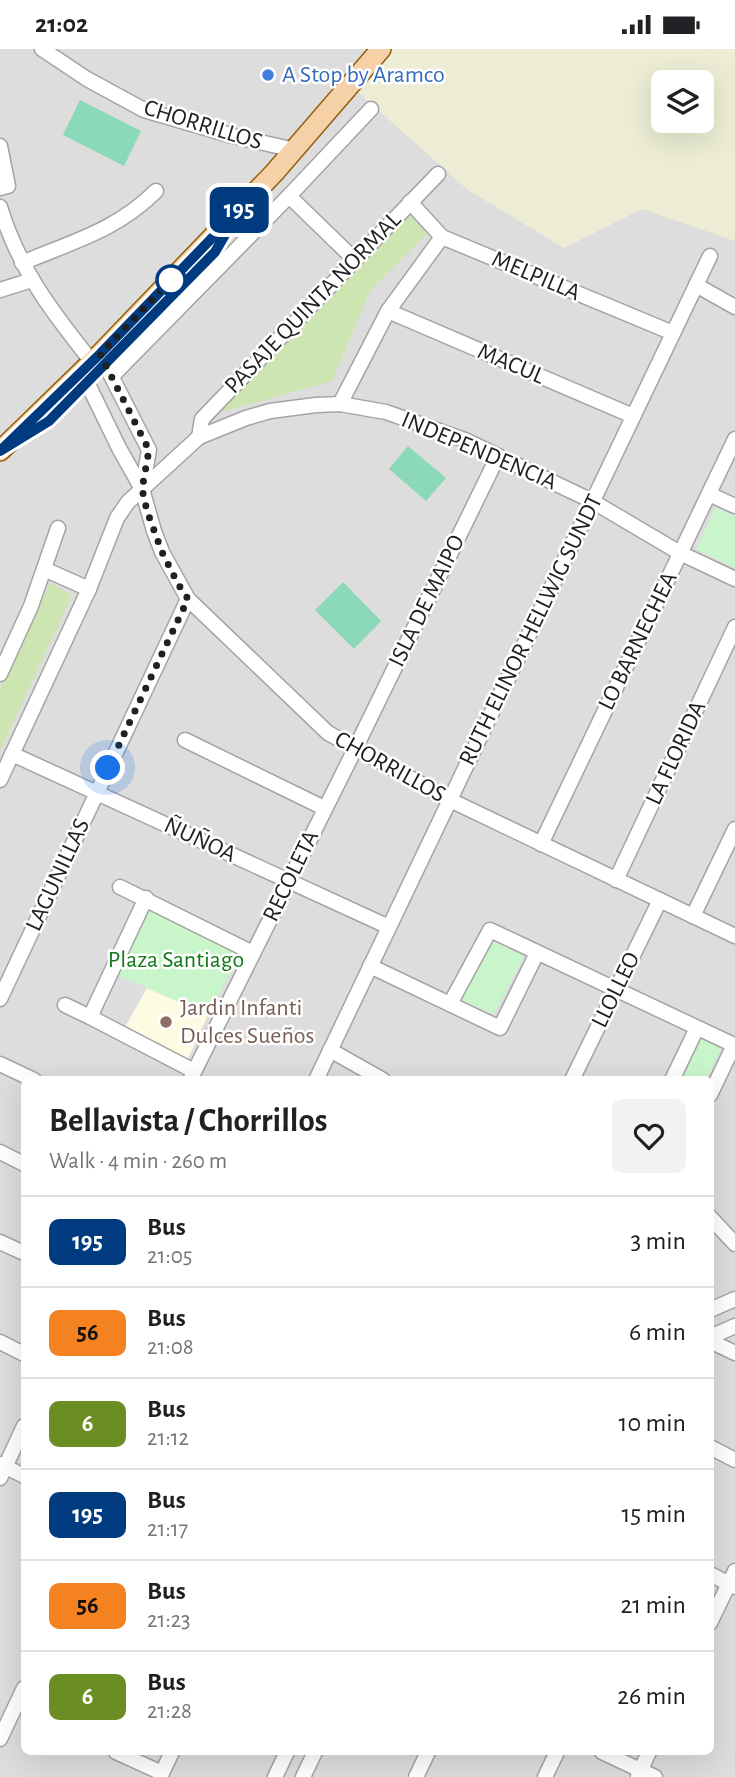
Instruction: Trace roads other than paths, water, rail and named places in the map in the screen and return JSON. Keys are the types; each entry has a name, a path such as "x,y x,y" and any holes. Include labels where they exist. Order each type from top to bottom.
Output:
{"main road":[{"path":"0,451 96,368 295,150 376,51"}],"street":[{"name":"CHORRILLOS","path":"42,49 87,79 144,110 233,136 295,150"},
{"path":"0,207 7,230 32,280 58,320 96,368 289,196 371,109"},
{"path":"0,146 4,187"},
{"name":"PASAJE QUINTA NORMAL","path":"199,437 202,419 438,174"},
{"path":"22,263 120,221 156,191"},
{"path":"289,196 355,260"},
{"name":"MELPILLA","path":"410,202 442,237 673,333"},
{"path":"340,404 388,311 442,237"},
{"name":"RUTH ELINOR HELLWIG SUNDT","path":"318,1076 710,256"},
{"path":"0,290 32,280"},
{"path":"696,285 735,307"},
{"name":"MACUL","path":"388,311 633,416"},
{"name":"CHORRILLOS","path":"96,368 119,448 142,489 153,531 178,584 188,599 328,733 450,800 735,936"},
{"name":"CHORRILLOS","path":"96,368 149,450 142,489"},
{"name":"INDEPENDENCIA","path":"0,780 89,589 117,518 128,502 199,437 222,426 270,411 340,404 386,412 465,440 593,502 680,553 735,579"},
{"name":"LO BARNECHEA","path":"541,843 735,439"},
{"name":"ISLA DE MAIPO","path":"356,747 498,456"},
{"path":"709,494 735,506"},
{"path":"0,674 4,655 31,606 58,529"},
{"path":"44,569 89,589"},
{"name":"LAGUNILLAS","path":"0,999 188,599"},
{"name":"LA FLORIDA","path":"616,880 735,627"},
{"path":"185,740 324,808"},
{"name":"RECOLETA","path":"192,1076 356,747"},
{"name":"ÑUÑOA","path":"12,754 389,927"},
{"path":"693,916 735,829"},
{"path":"120,887 253,953"},
{"path":"90,1017 146,898"},
{"name":"LLOLLEO","path":"574,1076 660,900"},
{"path":"450,1004 490,930 734,1045 714,1087"},
{"path":"370,966 500,1028 537,953"},
{"path":"65,1005 192,1076"},
{"path":"674,1076 697,1028"},
{"path":"330,1050 376,1076"},
{"path":"0,1064 26,1076"},
{"path":"0,1152 21,1162"},
{"path":"714,1220 734,1238"},
{"path":"0,1242 21,1252"},
{"path":"714,1308 735,1299"},
{"path":"714,1337 735,1326"},
{"path":"714,1341 735,1353"},
{"path":"0,1342 21,1352"},
{"path":"21,1432 2,1470 21,1475"},
{"path":"714,1449 735,1460"},
{"path":"714,1575 733,1581 714,1616"},
{"path":"0,1739 20,1707"},
{"path":"122,1755 161,1775 171,1755"},
{"path":"275,1777 286,1755"},
{"path":"303,1777 314,1755"},
{"path":"416,1777 427,1755"},
{"path":"545,1777 556,1755"},
{"path":"608,1755 639,1773 655,1777"},
{"path":"639,1773 648,1755"}],"place":[{"name":"A Stop by Aramco","path":"268,75"},
{"name":"Jardin Infanti Dulces Sueños","path":"166,1022"}],"park label":[{"name":"Plaza Santiago","path":"176,960"}]}
